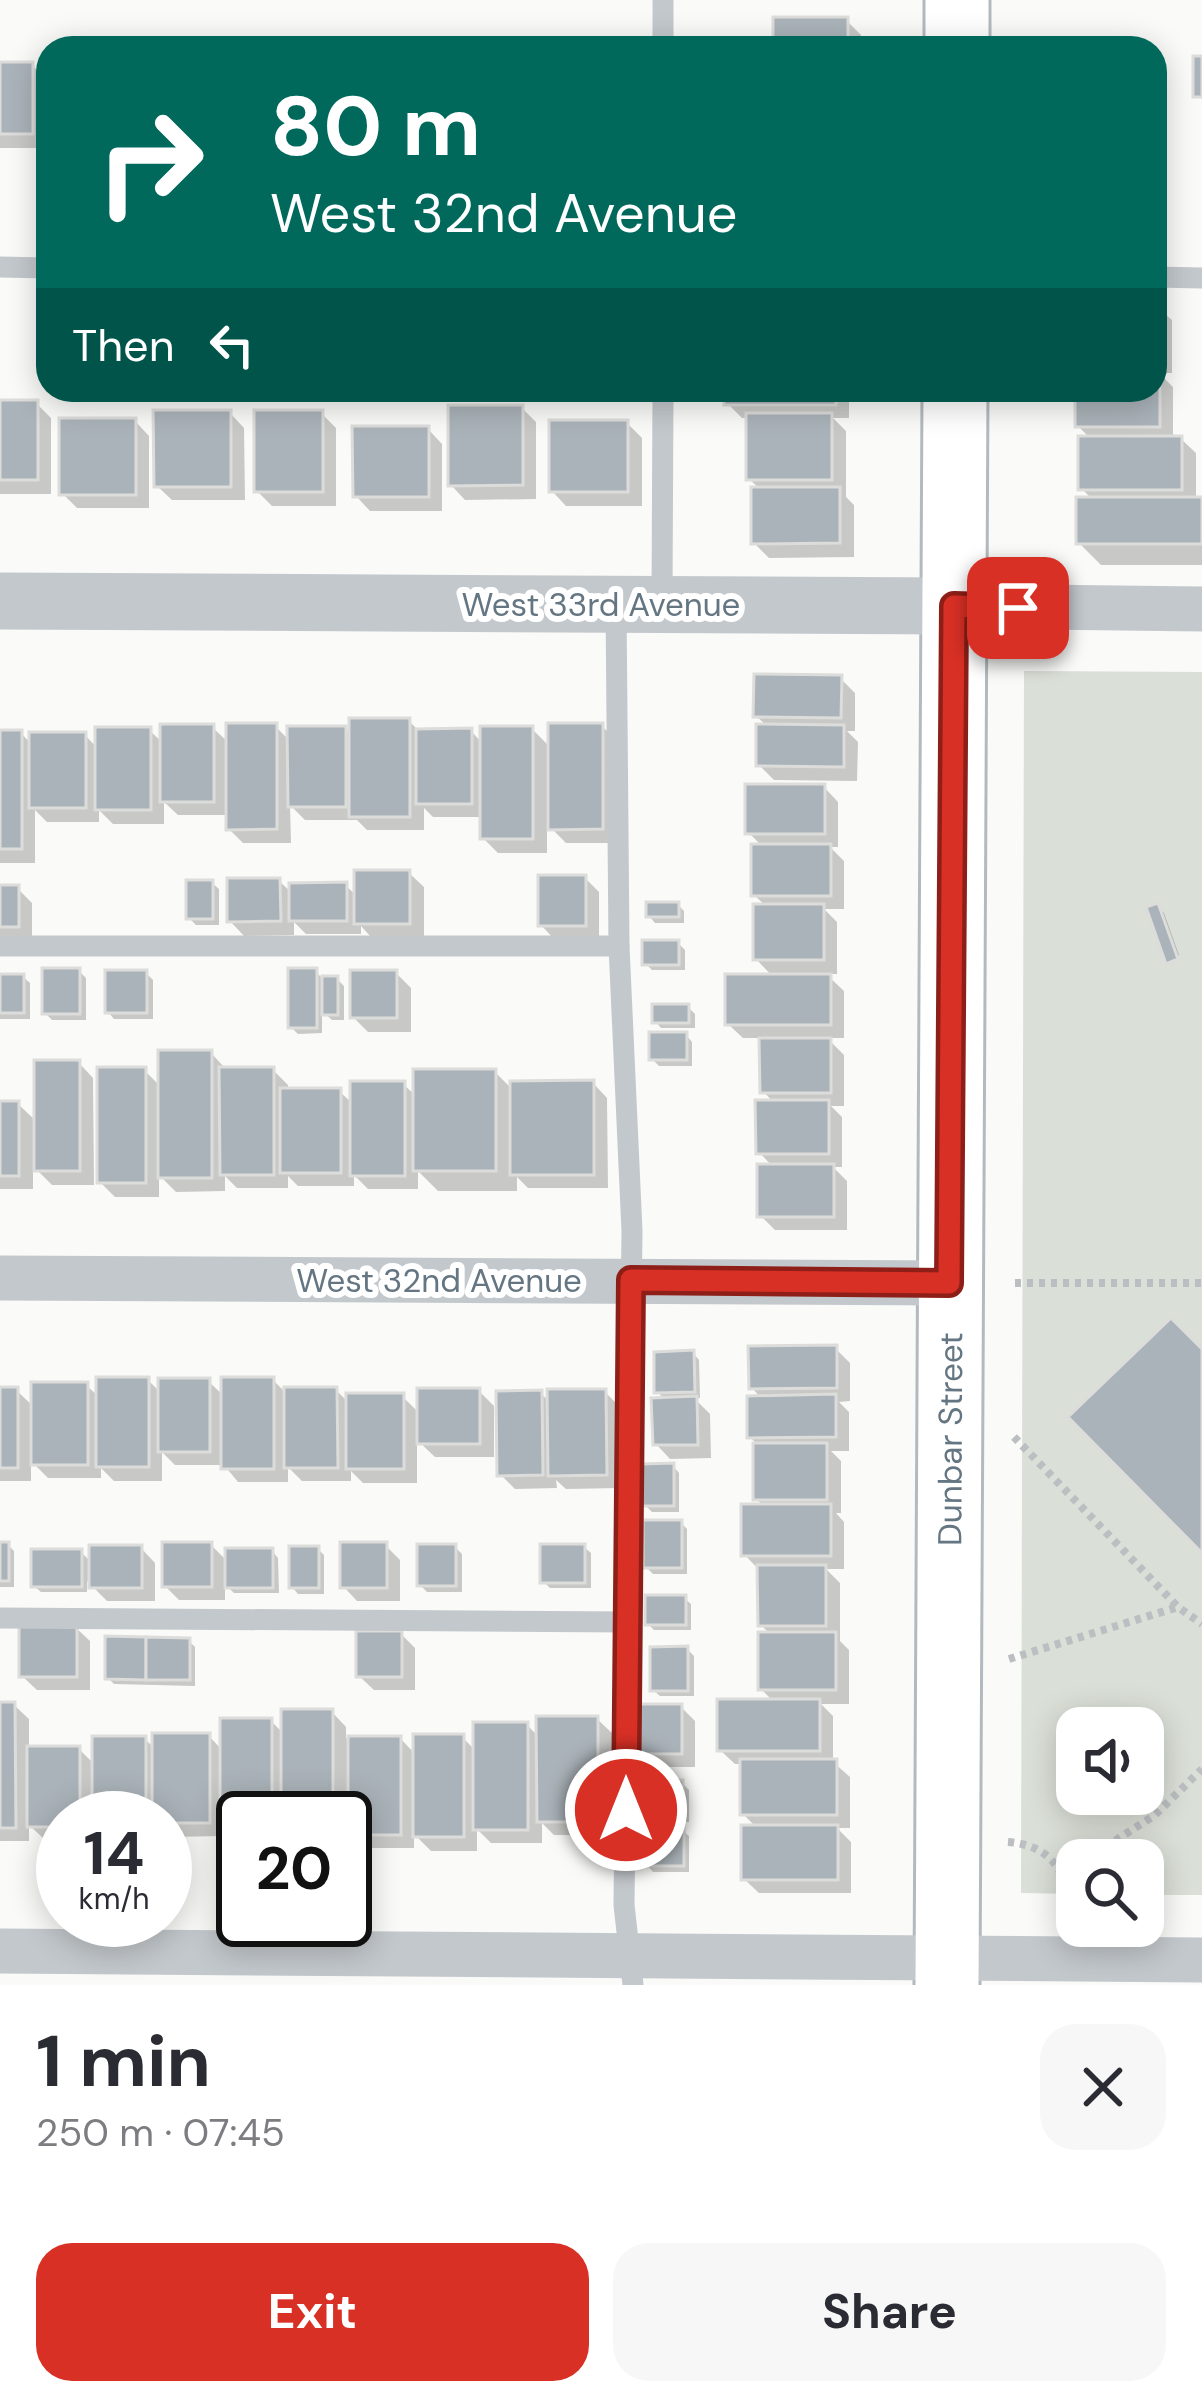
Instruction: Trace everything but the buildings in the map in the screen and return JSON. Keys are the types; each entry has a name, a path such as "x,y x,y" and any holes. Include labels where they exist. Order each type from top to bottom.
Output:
{"main road":[{"path":"957,0 957,36"},
{"name":"Dunbar Street","path":"947,1971 955,402"}],"street":[{"name":"West 33rd Avenue","path":"0,601 1202,609"},
{"name":"West 32nd Avenue","path":"0,1278 949,1283"},
{"path":"0,1952 632,1971 947,1971 1202,1960"}],"lane":[{"path":"663,0 663,36"},
{"path":"0,267 36,268"},
{"path":"1167,277 1202,278"},
{"path":"632,1971 624,1905 631,1280 619,946 639,604 662,402"},
{"path":"0,946 619,946"},
{"path":"0,1618 628,1622"}],"path":[{"path":"1015,1283 1202,1283"},
{"path":"1014,1438 1178,1607 1202,1624"},
{"path":"1010,1659 1178,1607"},
{"path":"1118,1839 1155,1815 1202,1769"},
{"path":"1008,1842 1041,1850 1056,1866"}],"shaded area":[{"path":"1024,671 1202,672 1202,1895 1164,1895 1164,1839 1056,1839 1056,1894 1021,1893"}],"route":[{"path":"626,1810 631,1280 949,1283 954,606 1018,608"}]}
